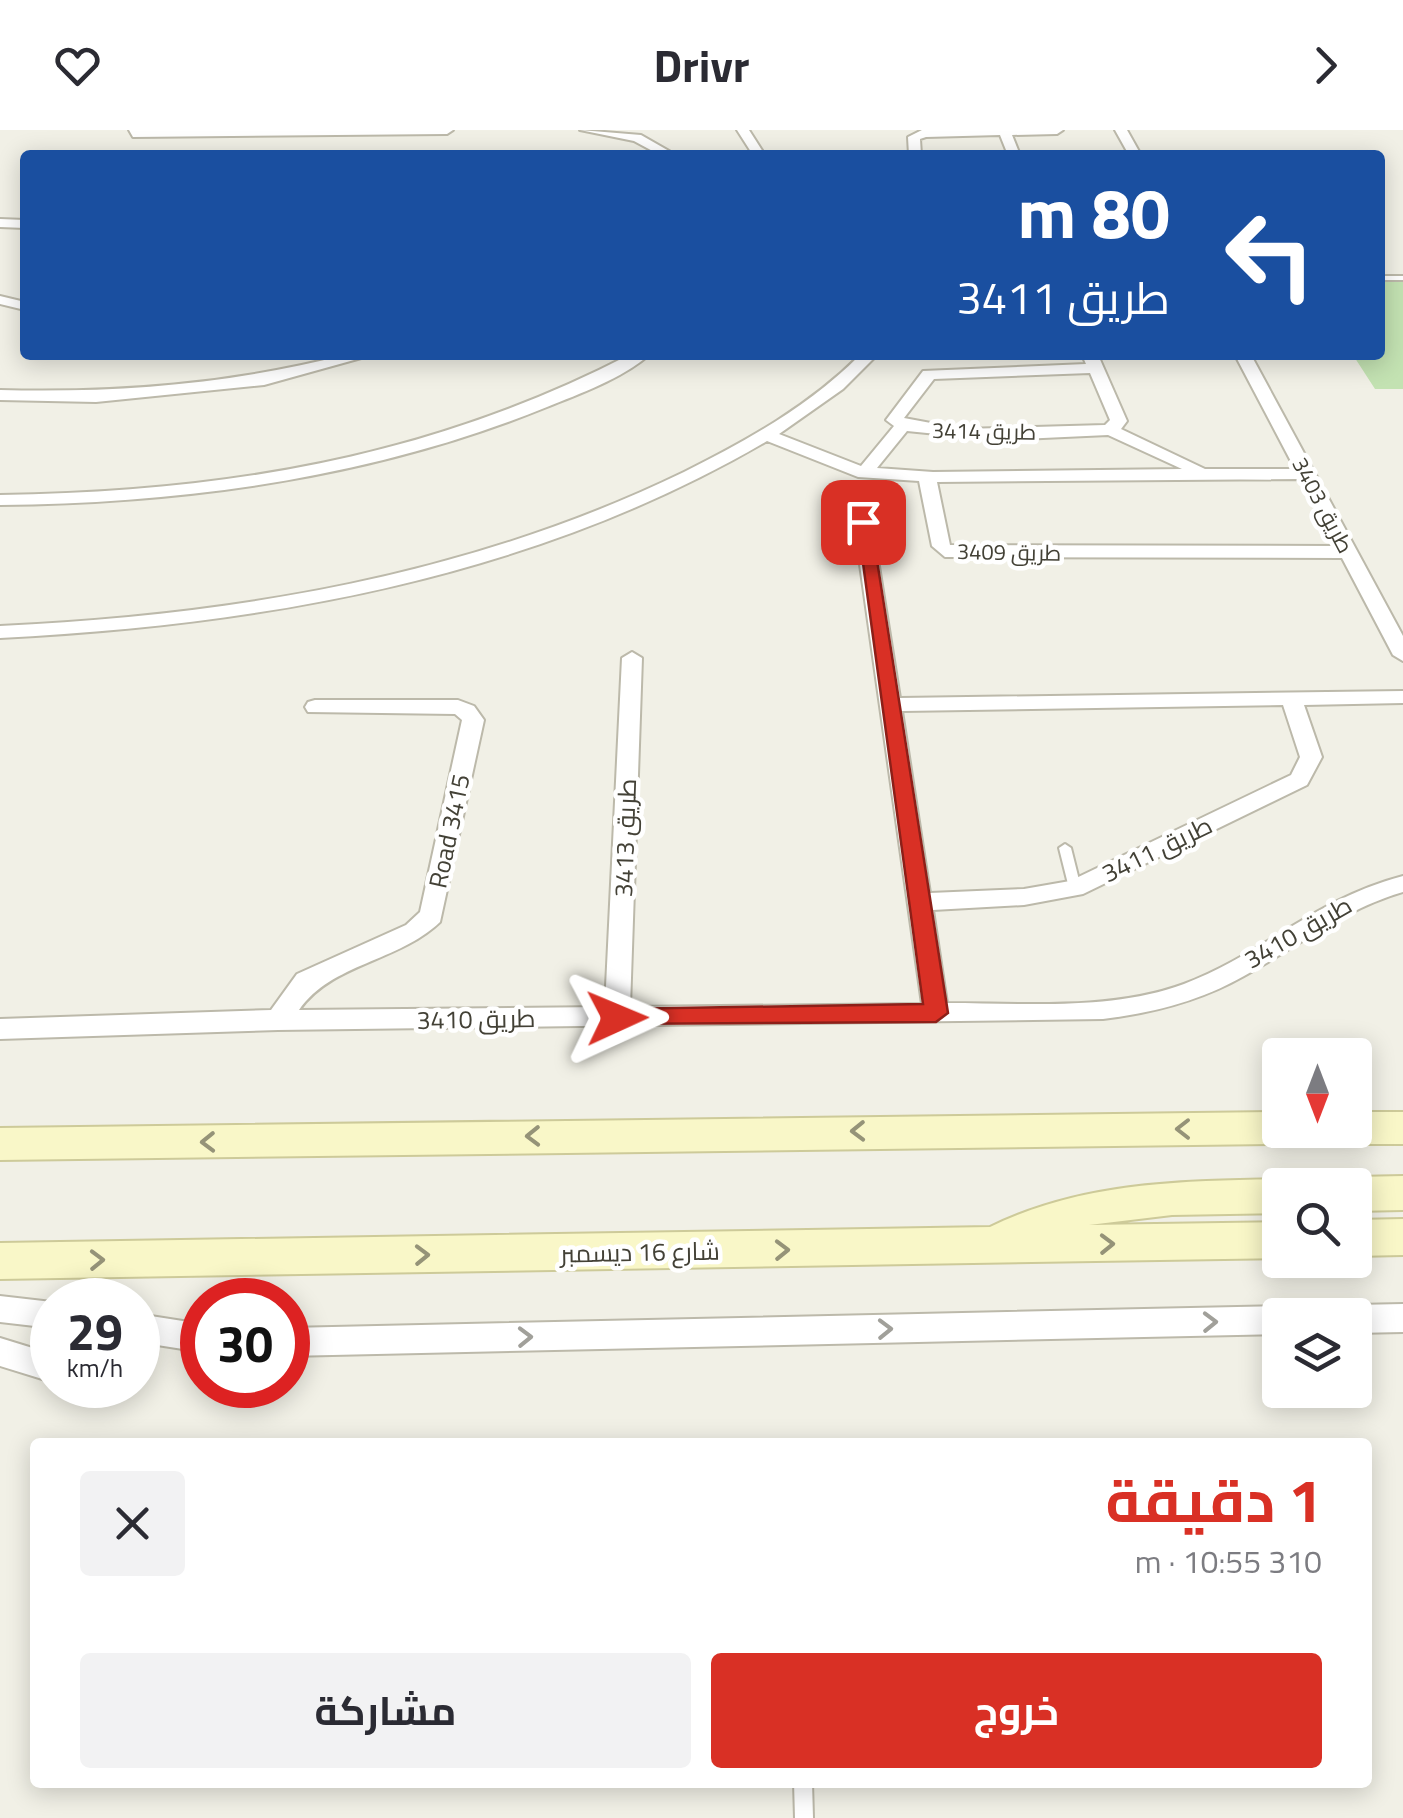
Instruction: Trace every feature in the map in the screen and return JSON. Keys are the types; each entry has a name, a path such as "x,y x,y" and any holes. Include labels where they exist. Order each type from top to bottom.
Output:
{"main road":[{"path":"0,1144 1262,1128"},
{"path":"1372,1128 1403,1128"},
{"path":"1372,1194 1403,1194"},
{"path":"990,1248 1027,1226 1112,1203 1262,1197"},
{"path":"1372,1238 1403,1237"},
{"name":"شارع 16 ديسمبر","path":"0,1261 990,1248 1262,1240"}],"street":[{"path":"132,136 447,130"},
{"path":"586,130 638,138 661,150"},
{"path":"915,150 914,137 925,133 1057,130"},
{"path":"0,395 96,397 264,380 344,360"},
{"path":"0,500 70,500 191,490 346,462 496,420 564,394 631,360"},
{"path":"0,632 188,617 333,593 461,562 580,524 689,478 766,435 824,396 864,360"},
{"name":"طريق 3403","path":"1245,360 1348,552 1392,615 1403,656"},
{"name":"طريق 3414","path":"1092,362 1119,421 1110,430 939,433 902,426 894,420 929,374 1092,362"},
{"path":"864,473 902,426"},
{"path":"1110,430 1204,473"},
{"path":"766,435 864,473 1306,474"},
{"name":"طريق 3409","path":"929,476 940,546 945,551 1348,552"},
{"path":"863,522 936,1013"},
{"name":"طريق 3413","path":"617,1018 632,658"},
{"path":"890,705 1403,697"},
{"name":"طريق 3411","path":"920,902 1024,897 1075,888 1299,780 1308,770 1311,757 1291,699"},
{"name":"Road 3415","path":"278,1020 306,981 415,932 431,916 472,720 467,710 458,707 315,708"},
{"name":"طريق 3410","path":"0,1029 278,1020 1129,1008 1179,996 1213,982 1349,900 1403,884"},
{"path":"0,1309 30,1312"},
{"path":"1372,1319 1403,1318"},
{"path":"310,1342 1262,1320"},
{"path":"0,1352 30,1361"}],"lane":[{"path":"1065,848 1075,888"},
{"path":"803,1788 804,1818"}],"green space":[{"path":"1385,282 1403,282 1403,389 1375,389 1356,360 1385,360"}],"route":[{"path":"617,1018 936,1013 863,522"}]}
